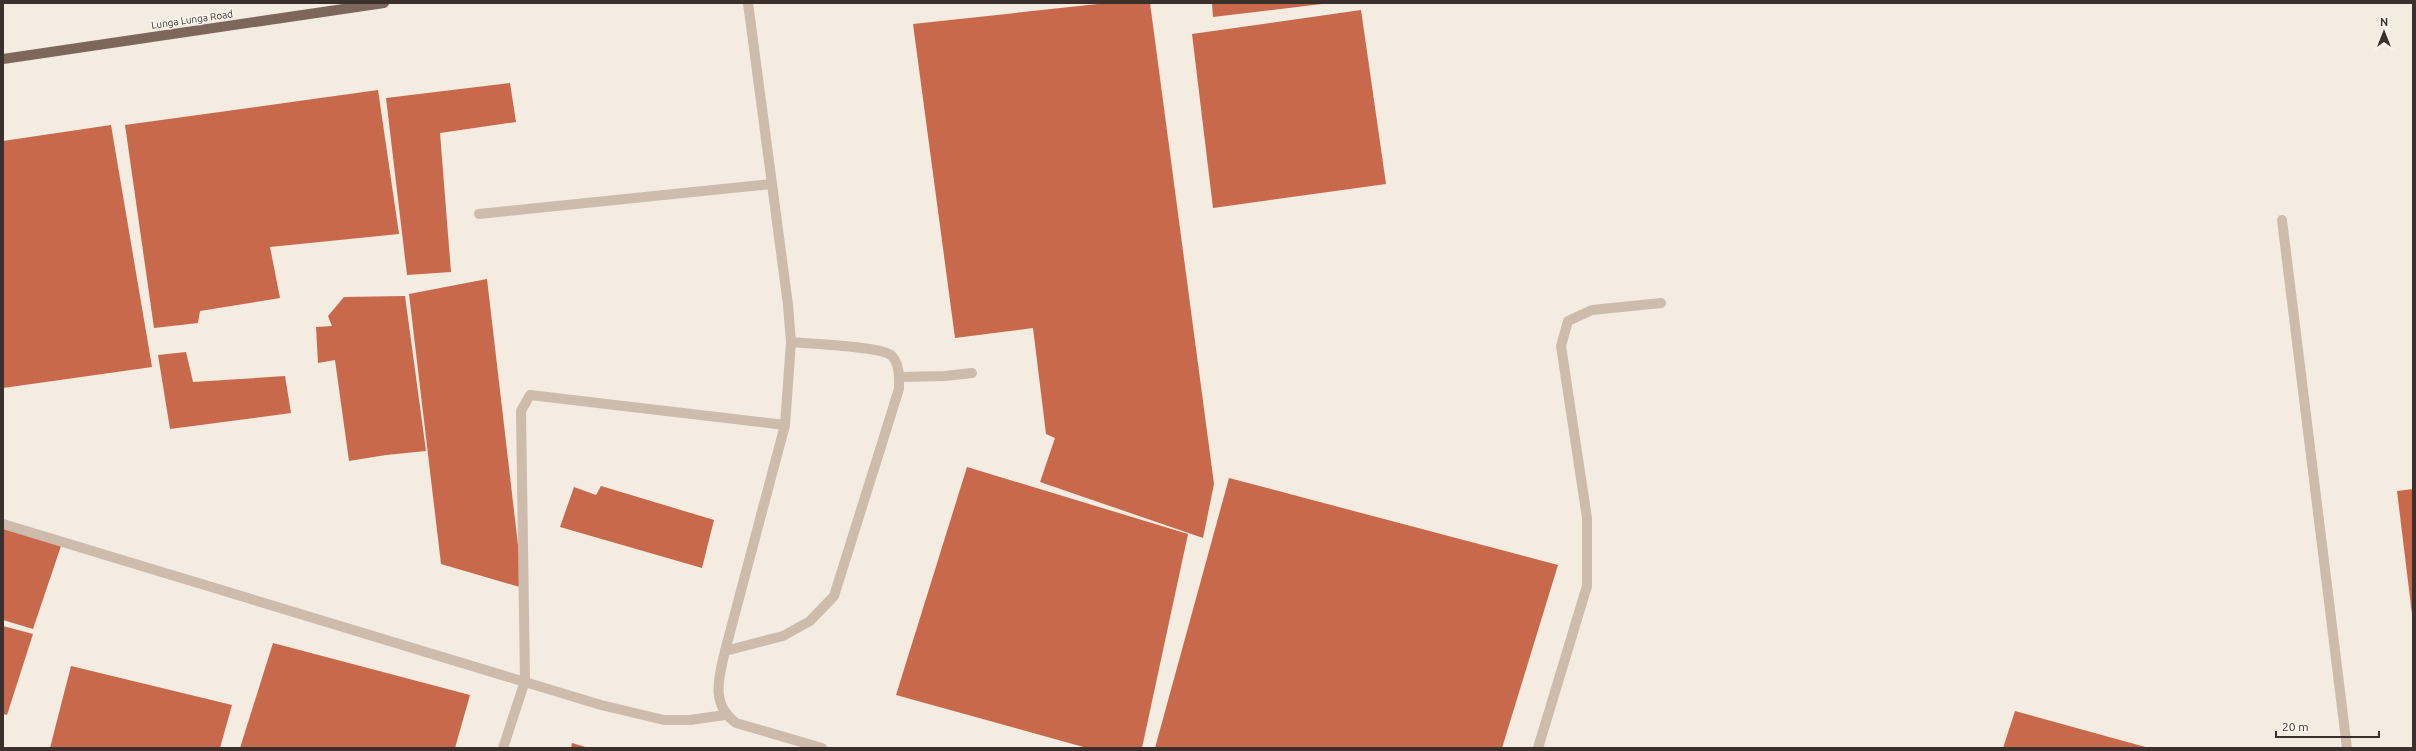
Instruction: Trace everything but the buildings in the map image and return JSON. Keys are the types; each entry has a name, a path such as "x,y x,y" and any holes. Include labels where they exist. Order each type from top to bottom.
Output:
{"main road":[{"name":"Lunga Lunga Road","path":"3,59 384,3"}],"street":[{"path":"748,3 788,305 791,342 785,425 725,651 718,681 719,699 725,716 736,723 822,748"},
{"path":"479,214 772,184"},
{"path":"2282,220 2347,748"},
{"path":"1538,748 1587,586 1587,518 1561,346 1568,321 1592,310 1661,303"},
{"path":"725,651 783,636 810,621 834,596 899,389 899,377 891,356 878,350 791,342"},
{"path":"899,377 945,376 972,373"},
{"path":"503,748 525,681 521,411 530,395 785,425"},
{"path":"3,524 601,705 664,720 690,720 725,716"}]}
